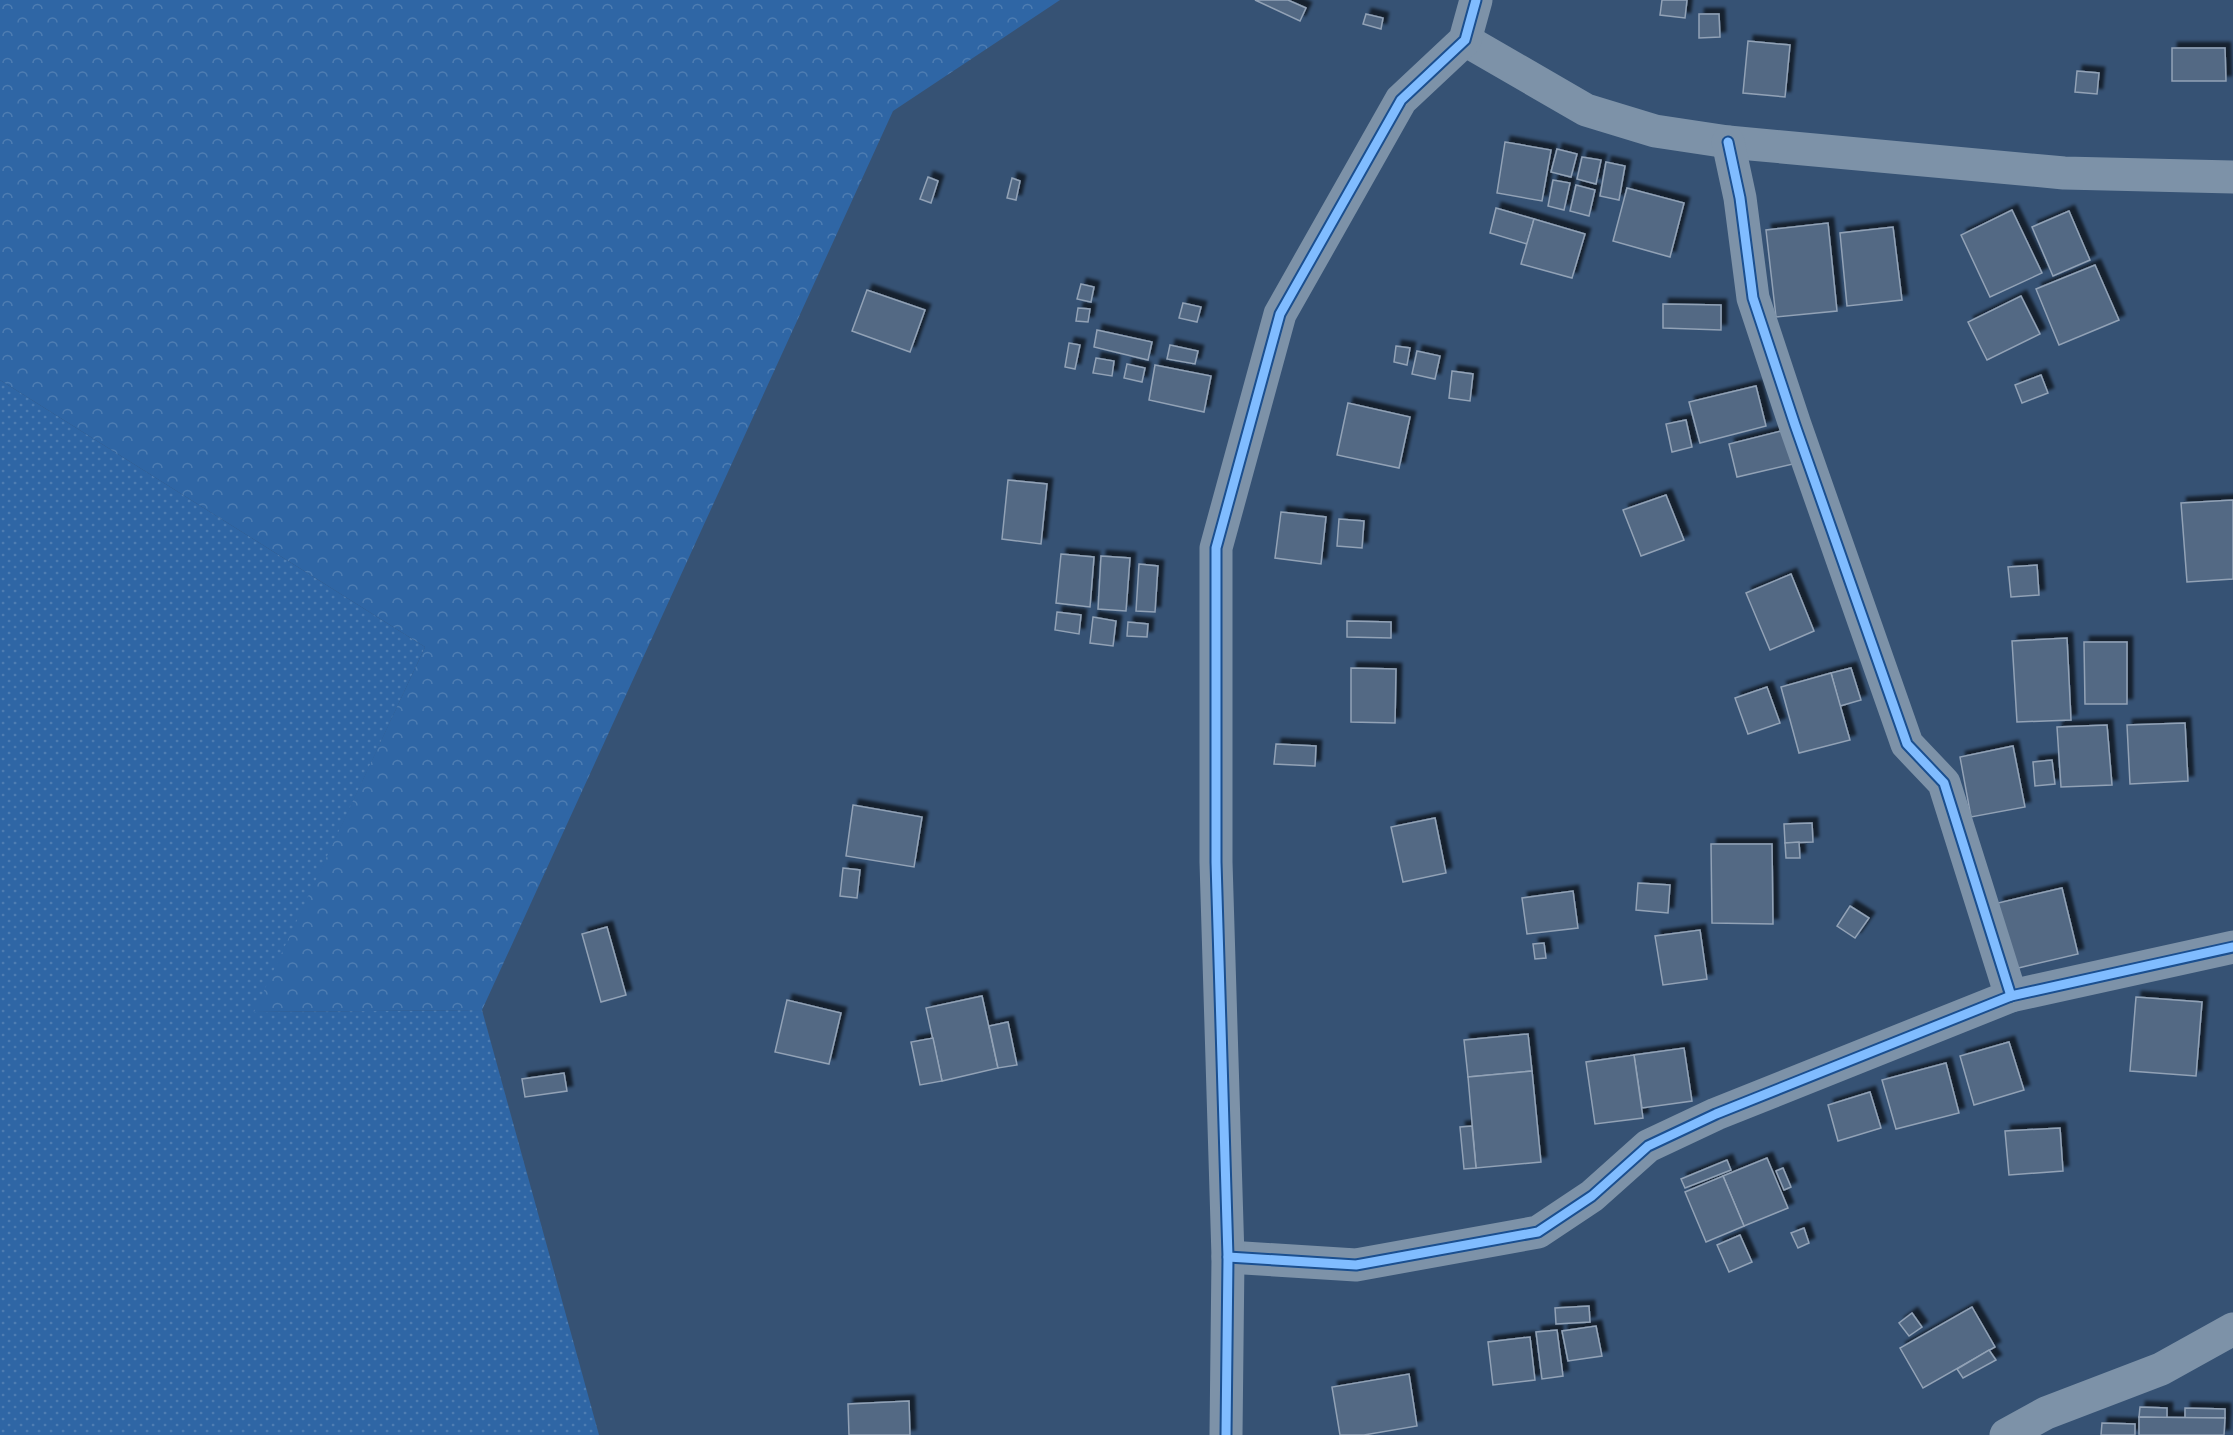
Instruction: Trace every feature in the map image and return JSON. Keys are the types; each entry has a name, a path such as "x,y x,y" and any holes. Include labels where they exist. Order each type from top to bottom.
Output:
{"street":[{"path":"1226,1435 1228,1257 1216,862 1216,548 1280,314 1401,100 1465,40 1476,0"},
{"path":"1465,40 1586,110 1655,131 1728,142 2064,173 2233,177"},
{"path":"1728,142 1740,198 1753,298 1795,425 1907,744 1944,783 2011,996"},
{"path":"1228,1257 1356,1265 1538,1232 1592,1196 1648,1146 1716,1114 2011,996 2233,947"},
{"path":"2006,1435 2051,1424 2161,1370 2233,1329"}],"green space":[{"path":"0,0 1060,0 893,111 482,1010 254,1012 425,647 0,380"},
{"path":"0,380 425,647 255,1012 482,1010 599,1435 0,1435"}],"building":[{"path":"1255,0 1288,0 1306,8 1300,21"},
{"path":"1662,0 1687,0 1685,18 1660,15"},
{"path":"1366,14 1383,18 1381,29 1363,24"},
{"path":"1699,14 1719,14 1720,37 1699,38"},
{"path":"1748,41 1790,45 1785,97 1743,93"},
{"path":"2172,48 2225,48 2226,81 2172,81"},
{"path":"2077,71 2099,73 2097,94 2075,92"},
{"path":"1505,142 1551,150 1542,201 1497,193"},
{"path":"1557,149 1577,154 1571,177 1551,172"},
{"path":"1582,157 1601,160 1596,184 1577,179"},
{"path":"1606,162 1625,166 1619,200 1600,196"},
{"path":"928,177 938,181 931,203 920,199"},
{"path":"1012,178 1020,181 1016,200 1007,198"},
{"path":"1553,180 1570,183 1564,210 1548,206"},
{"path":"1576,185 1595,190 1589,216 1570,211"},
{"path":"1627,188 1684,203 1670,257 1613,241"},
{"path":"1496,208 1534,219 1527,244 1490,233"},
{"path":"2012,210 2042,273 1990,297 1961,235"},
{"path":"2069,211 2090,260 2053,276 2032,227"},
{"path":"1534,219 1585,234 1572,278 1521,264"},
{"path":"1828,223 1837,311 1776,317 1766,230"},
{"path":"1893,227 1902,300 1847,306 1840,233"},
{"path":"2095,265 2119,320 2059,345 2036,289"},
{"path":"1081,284 1094,287 1091,302 1077,299"},
{"path":"867,290 925,310 910,352 852,331"},
{"path":"2021,296 2040,334 1987,360 1968,322"},
{"path":"1183,303 1201,307 1197,322 1179,318"},
{"path":"1663,304 1721,305 1721,330 1663,328"},
{"path":"1078,308 1090,309 1088,322 1076,321"},
{"path":"1097,330 1152,342 1148,360 1094,347"},
{"path":"1069,343 1080,345 1075,369 1065,367"},
{"path":"1170,345 1198,351 1195,364 1167,359"},
{"path":"1396,346 1410,348 1407,365 1394,362"},
{"path":"1417,351 1440,356 1435,379 1412,374"},
{"path":"1096,358 1114,361 1112,376 1093,373"},
{"path":"1127,364 1145,368 1142,382 1124,378"},
{"path":"1155,365 1211,376 1204,412 1149,400"},
{"path":"1452,371 1473,374 1470,401 1449,398"},
{"path":"2041,375 2048,393 2022,403 2015,385"},
{"path":"1756,386 1766,426 1700,443 1689,402"},
{"path":"1348,403 1410,417 1399,468 1337,455"},
{"path":"1686,420 1692,447 1672,452 1666,424"},
{"path":"1785,430 1793,464 1737,477 1729,444"},
{"path":"1008,480 1047,484 1041,544 1002,539"},
{"path":"1666,495 1684,540 1641,556 1623,510"},
{"path":"2233,500 2233,579 2187,582 2181,503"},
{"path":"1281,512 1326,517 1321,564 1275,558"},
{"path":"1339,519 1364,521 1362,548 1337,546"},
{"path":"1061,554 1094,557 1090,607 1056,603"},
{"path":"1101,556 1130,558 1126,611 1098,609"},
{"path":"1139,564 1158,566 1155,612 1136,611"},
{"path":"2037,565 2039,595 2011,597 2008,567"},
{"path":"1791,574 1814,631 1770,650 1746,593"},
{"path":"1057,612 1081,615 1079,634 1055,630"},
{"path":"1093,617 1116,621 1113,646 1090,643"},
{"path":"1347,621 1391,622 1391,638 1347,637"},
{"path":"1128,622 1148,624 1147,637 1127,636"},
{"path":"2067,638 2071,720 2017,722 2012,641"},
{"path":"2084,642 2127,642 2127,704 2085,704"},
{"path":"1351,668 1396,669 1395,723 1351,722"},
{"path":"1851,668 1861,700 1840,706 1831,673"},
{"path":"1831,673 1850,740 1799,753 1781,687"},
{"path":"1767,687 1780,723 1748,734 1735,698"},
{"path":"2185,723 2188,781 2130,784 2127,725"},
{"path":"2107,725 2112,785 2061,787 2057,727"},
{"path":"1276,744 1316,746 1315,766 1274,764"},
{"path":"2013,746 2025,807 1971,817 1960,757"},
{"path":"2052,760 2055,784 2035,786 2033,762"},
{"path":"853,805 922,817 914,867 846,856"},
{"path":"1435,818 1446,873 1403,882 1391,827"},
{"path":"1812,823 1813,842 1785,843 1784,824"},
{"path":"1799,842 1800,858 1786,858 1785,843"},
{"path":"1711,844 1772,844 1773,924 1712,923"},
{"path":"843,868 860,870 857,898 840,896"},
{"path":"1638,883 1670,885 1668,913 1636,910"},
{"path":"2062,888 2078,954 2014,969 1998,903"},
{"path":"1573,891 1578,928 1527,934 1522,898"},
{"path":"1850,906 1869,918 1855,938 1837,926"},
{"path":"607,927 626,995 601,1002 582,934"},
{"path":"1700,930 1707,979 1663,985 1655,936"},
{"path":"1544,943 1546,958 1535,959 1533,944"},
{"path":"982,996 998,1068 942,1081 926,1008"},
{"path":"2136,997 2202,1002 2196,1076 2130,1071"},
{"path":"787,1000 841,1013 829,1064 775,1052"},
{"path":"1008,1022 1017,1065 998,1068 989,1026"},
{"path":"1528,1034 1532,1071 1468,1077 1464,1040"},
{"path":"933,1038 942,1081 920,1085 911,1042"},
{"path":"2009,1042 2024,1090 1974,1105 1960,1056"},
{"path":"1684,1048 1692,1101 1642,1108 1634,1055"},
{"path":"1634,1055 1643,1118 1595,1124 1586,1062"},
{"path":"1946,1063 1959,1113 1896,1129 1882,1080"},
{"path":"1532,1071 1541,1162 1476,1168 1468,1077"},
{"path":"564,1073 567,1091 525,1097 522,1079"},
{"path":"1870,1092 1881,1128 1838,1141 1828,1105"},
{"path":"1472,1126 1476,1168 1464,1169 1460,1127"},
{"path":"2060,1128 2063,1171 2009,1175 2005,1131"},
{"path":"1767,1158 1788,1208 1744,1226 1723,1176"},
{"path":"1727,1160 1731,1170 1685,1188 1681,1179"},
{"path":"1783,1168 1791,1187 1784,1190 1776,1171"},
{"path":"1723,1176 1744,1226 1706,1242 1685,1192"},
{"path":"1804,1228 1809,1243 1798,1248 1791,1233"},
{"path":"1740,1235 1752,1262 1729,1272 1717,1245"},
{"path":"1589,1306 1590,1322 1556,1324 1555,1308"},
{"path":"1972,1307 1995,1347 1923,1388 1900,1348"},
{"path":"1912,1313 1922,1327 1909,1336 1899,1323"},
{"path":"1596,1326 1602,1356 1568,1361 1562,1331"},
{"path":"1557,1330 1563,1376 1542,1379 1536,1332"},
{"path":"1530,1337 1535,1380 1493,1385 1488,1342"},
{"path":"1989,1350 1996,1360 1963,1378 1957,1369"},
{"path":"1409,1374 1417,1426 1364,1435 1340,1435 1332,1387"},
{"path":"909,1401 910,1435 849,1435 848,1404"},
{"path":"2140,1407 2167,1408 2167,1418 2139,1417"},
{"path":"2185,1408 2225,1409 2225,1418 2185,1418"},
{"path":"2139,1417 2225,1418 2224,1435 2139,1435"},
{"path":"2102,1423 2135,1424 2135,1435 2101,1435"}],"cycle path":[{"path":"1226,1435 1228,1257 1216,862 1216,548 1280,314 1401,100 1465,40 1476,0"},
{"path":"1728,142 1740,198 1753,298 1795,425 1907,744 1944,783 2011,996"},
{"path":"1228,1257 1356,1265 1538,1232 1592,1196 1648,1146 1716,1114 2011,996 2233,947"}]}
